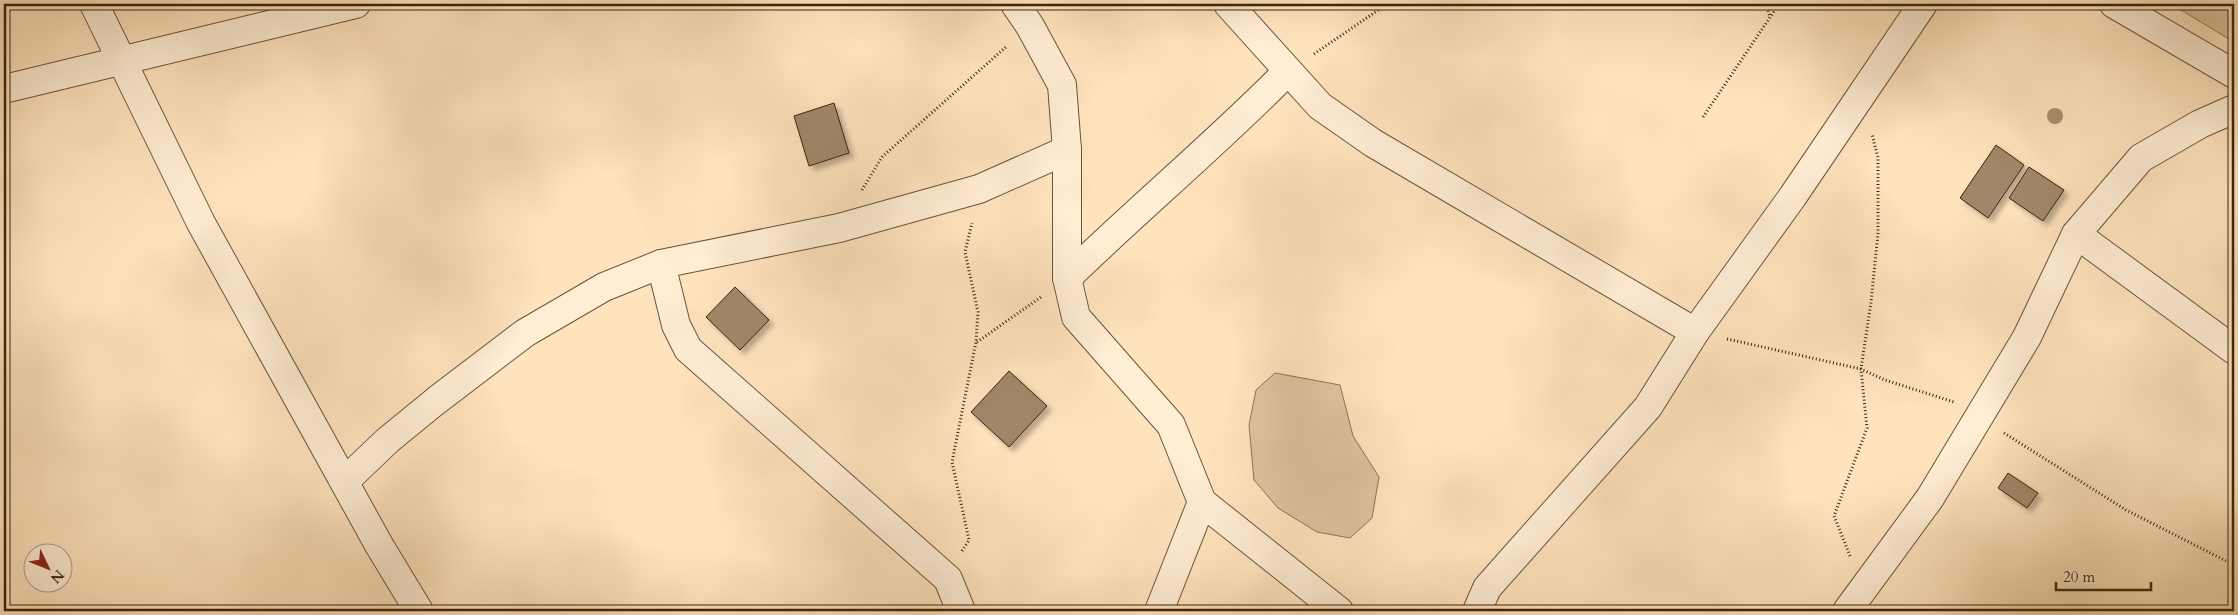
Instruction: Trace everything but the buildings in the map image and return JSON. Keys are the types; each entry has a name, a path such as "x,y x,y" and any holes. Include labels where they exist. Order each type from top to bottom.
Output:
{"street":[{"path":"94,4 201,223 345,480 379,545 420,611"},
{"path":"4,89 356,4"},
{"path":"1015,4 1030,26 1062,85 1067,150 1067,278 1076,317 1171,425 1202,502 1339,611"},
{"path":"1228,4 1320,106 1373,142 1695,332"},
{"path":"1477,611 1487,588 1648,407 1695,332 1793,196 1924,4"},
{"path":"2114,4 2234,74"},
{"path":"1067,278 1124,223 1250,110 1288,71"},
{"path":"1846,611 1930,498 2027,337 2076,234 2141,158 2200,124 2234,109"},
{"path":"345,480 388,440 525,333 604,287 662,264 839,228 979,190 1067,150"},
{"path":"2076,234 2234,350"},
{"path":"662,264 676,325 688,349 948,579 961,611"},
{"path":"1159,611 1202,502"}],"path":[{"path":"1288,71 1387,4"},
{"path":"1766,4 1770,18"},
{"path":"1703,117 1779,4"},
{"path":"839,228 882,157 1030,26"},
{"path":"1844,564 1850,556 1834,516 1867,428 1861,369 1871,302 1878,233 1878,158 1862,95"},
{"path":"948,579 969,540 952,462 976,342 978,312 966,252 979,190"},
{"path":"976,342 1067,278"}],"shaded area":[{"path":"2171,4 2234,4 2234,42"},
{"path":"1275,373 1340,385 1353,436 1379,477 1372,518 1350,538 1317,532 1278,508 1254,480 1249,425 1256,390"}]}
